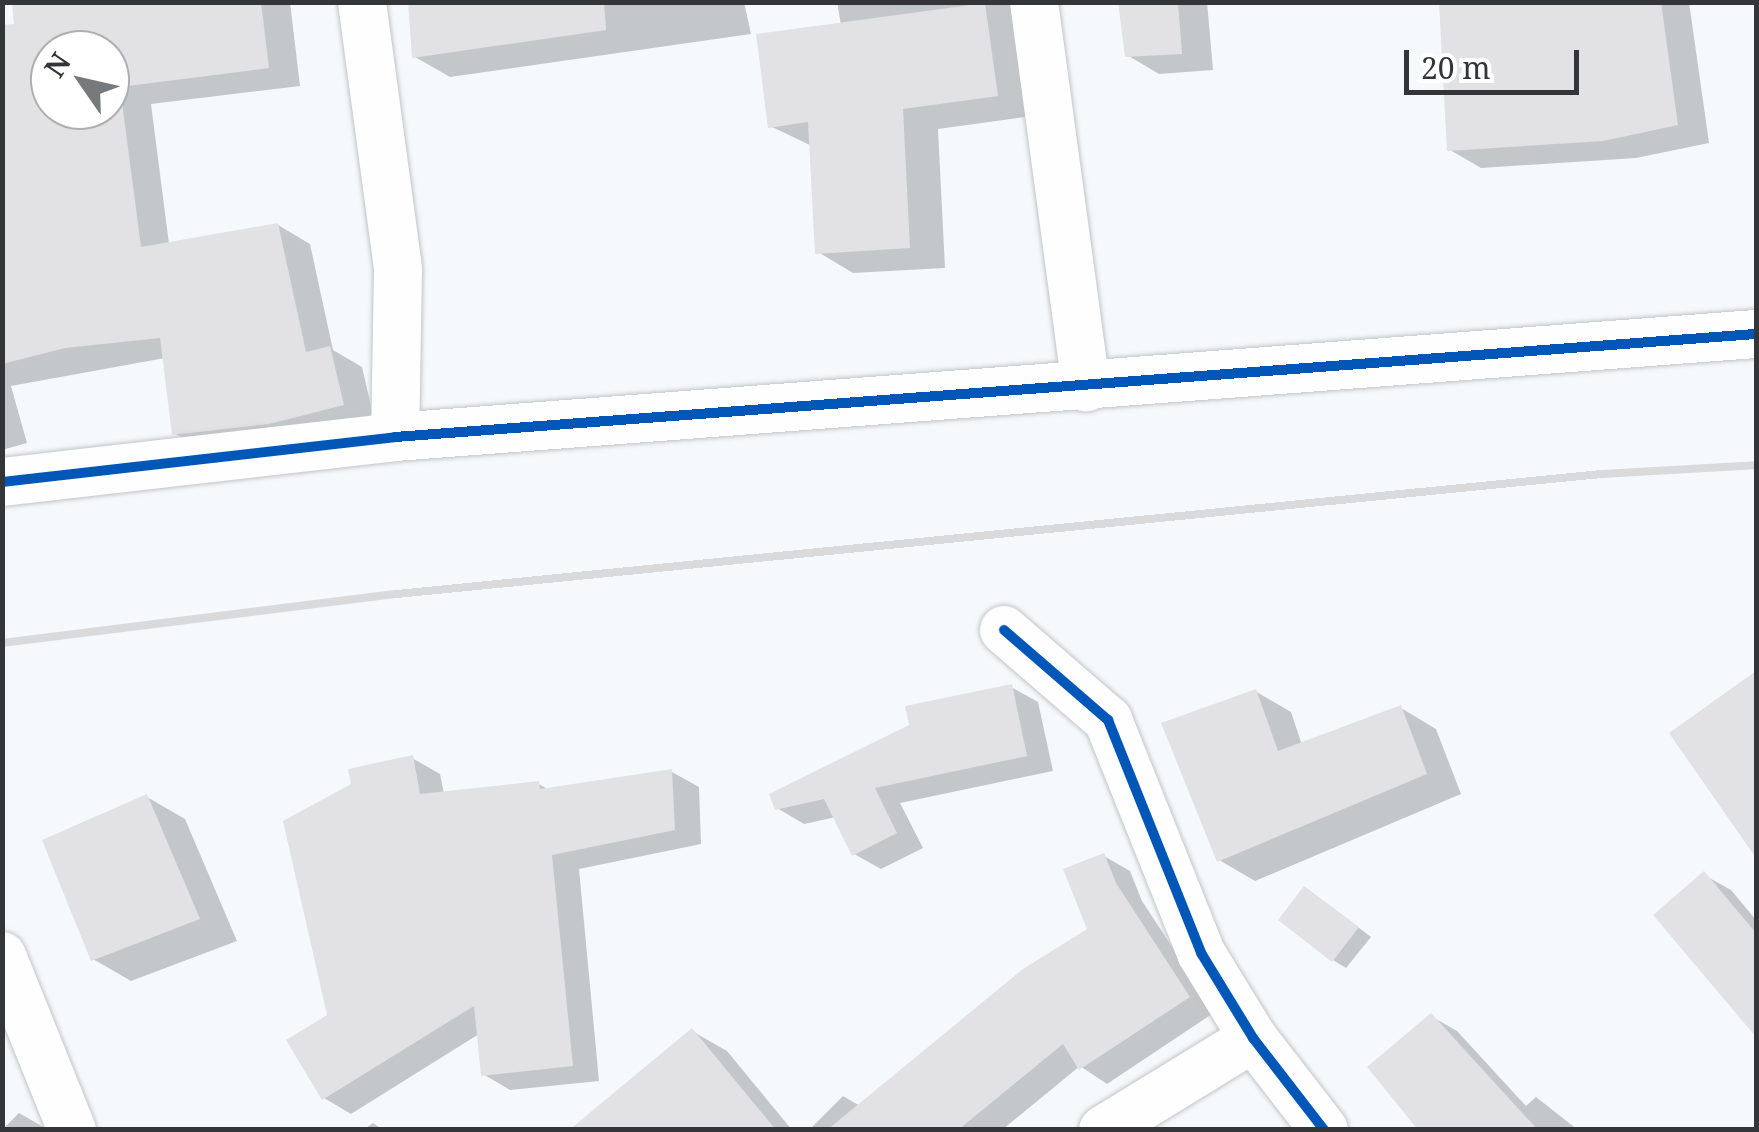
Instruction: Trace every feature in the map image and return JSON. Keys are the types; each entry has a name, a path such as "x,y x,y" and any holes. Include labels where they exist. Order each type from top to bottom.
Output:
{"street":[{"path":"362,2 398,270 396,438"},
{"path":"1034,2 1086,388"},
{"path":"2,482 396,438 1756,334"},
{"path":"1004,630 1108,720 1201,953 1253,1038 1324,1130"},
{"path":"2,956 72,1130"},
{"path":"1104,1130 1253,1038"}],"building":[{"path":"12,2 261,2 269,68 130,86 130,30 30,30 30,130 126,130 141,247 278,223 306,352 330,346 344,405 269,424 172,435 160,338 65,348 2,364 2,25 14,24"},
{"path":"408,2 604,2 606,30 412,58"},
{"path":"1118,2 1178,2 1182,54 1125,57"},
{"path":"1439,2 1661,2 1678,125 1603,141 1447,151"},
{"path":"985,3 998,96 903,109 910,248 815,254 808,122 768,128 756,34"},
{"path":"1756,671 1756,858 1669,733"},
{"path":"1012,684 1027,756 875,788 897,833 852,856 824,799 775,810 769,794 909,725 905,706"},
{"path":"1256,689 1278,751 1401,705 1427,774 1217,862 1161,723"},
{"path":"413,755 420,794 539,781 540,789 672,769 675,830 552,855 573,1066 481,1076 474,1006 322,1100 286,1040 327,1015 283,821 351,784 348,769"},
{"path":"147,794 200,919 91,961 42,840"},
{"path":"1104,853 1116,883 1190,997 1079,1070 1063,1044 958,1130 827,1130 1023,969 1087,929 1063,869"},
{"path":"1704,871 1756,933 1756,1037 1653,915"},
{"path":"1304,886 1359,927 1332,962 1278,920"},
{"path":"1431,1013 1538,1130 1418,1130 1367,1067"},
{"path":"692,1028 776,1130 569,1130"}],"railway":[{"path":"2,643 397,594 1602,474 1756,465"}],"cycle path":[{"path":"2,482 395,437 1756,334"},
{"path":"1004,630 1108,720 1201,953 1253,1038 1324,1130"}]}
